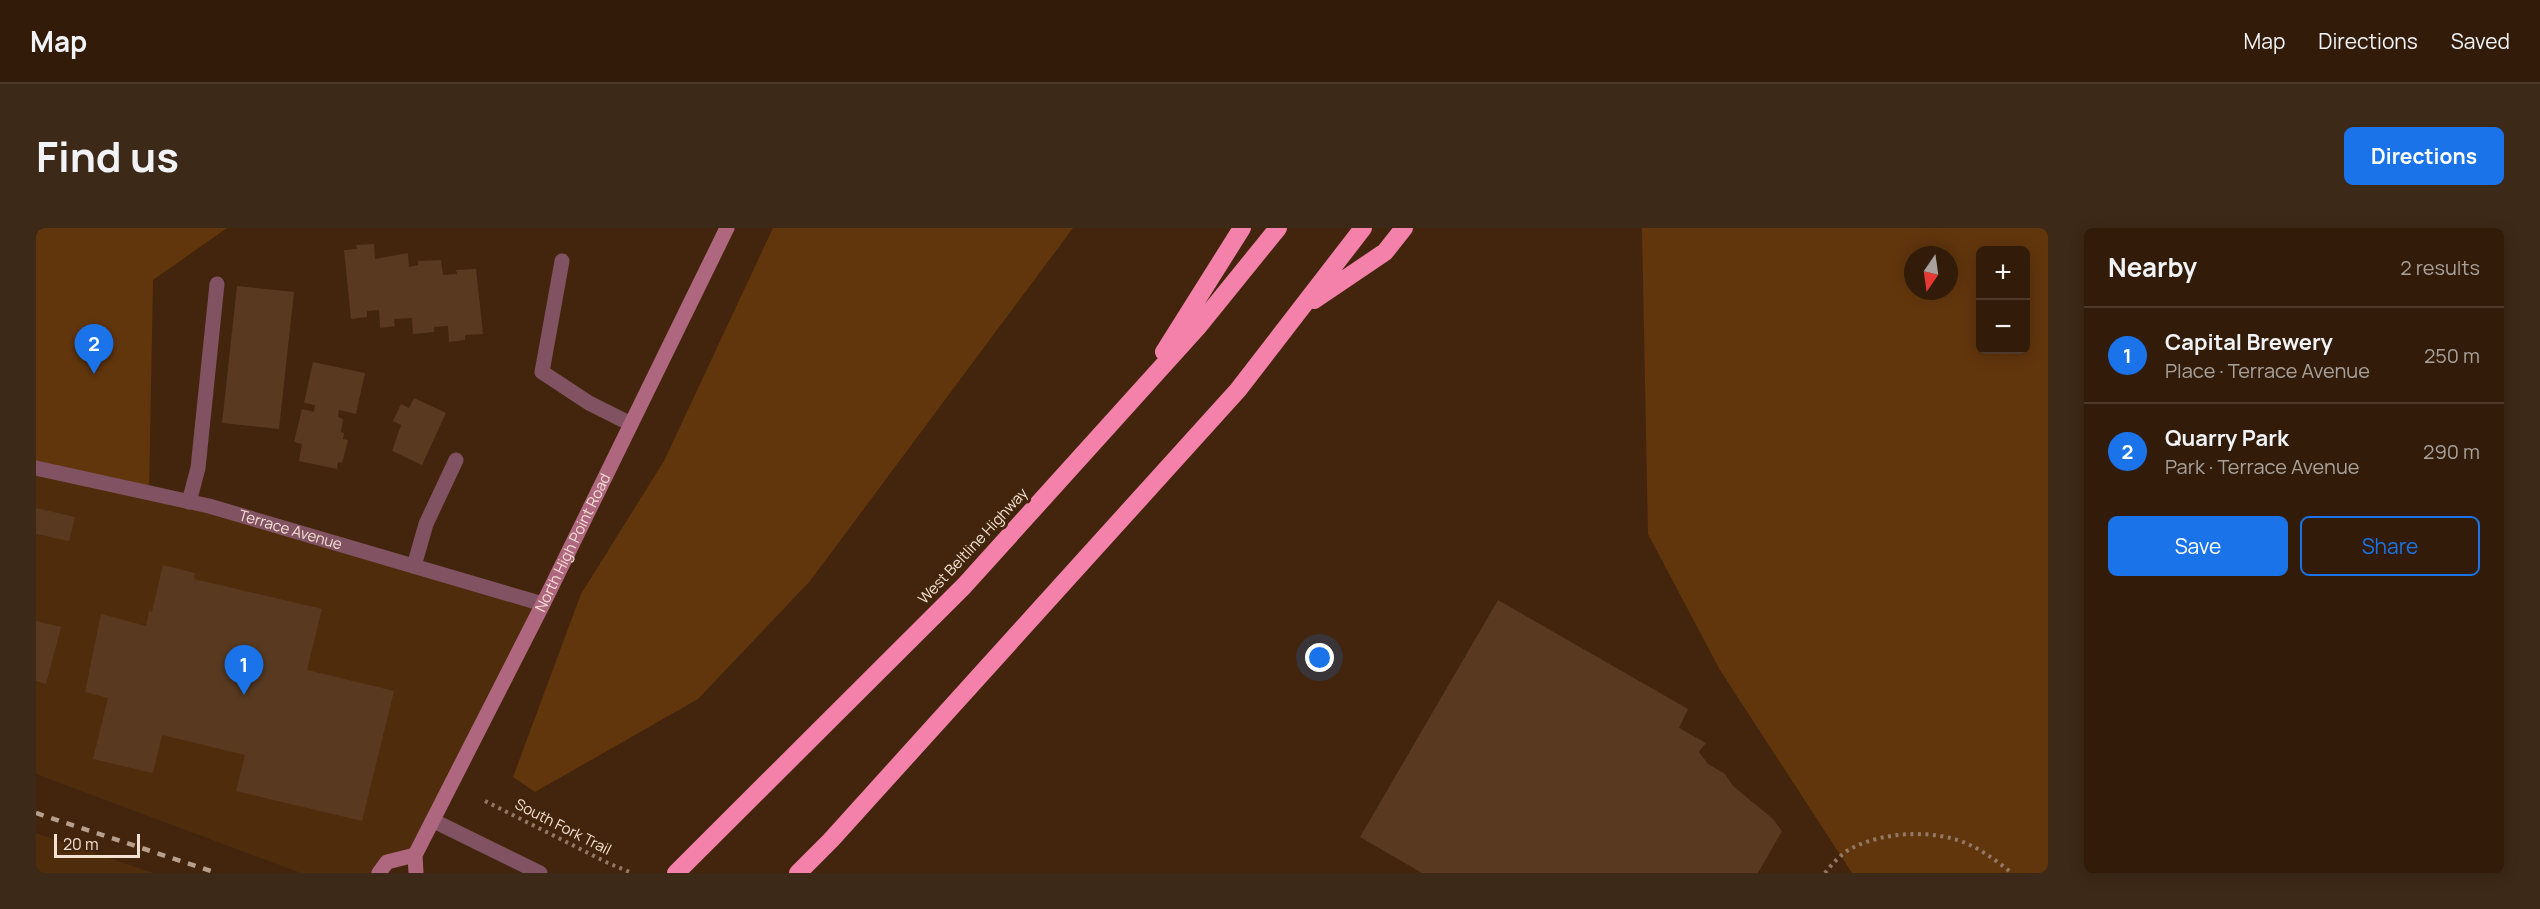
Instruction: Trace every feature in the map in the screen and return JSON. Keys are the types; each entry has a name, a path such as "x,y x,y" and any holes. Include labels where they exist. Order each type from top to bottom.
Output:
{"highway":[{"path":"1144,384 1242,228"},
{"name":"West Beltline Highway","path":"676,873 963,586 1218,304 1278,228"},
{"path":"798,873 831,840 1238,390 1363,228"},
{"path":"1300,310 1385,252 1404,228"}],"street":[{"name":"North High Point Road","path":"415,855 543,604 727,228"},
{"path":"562,261 542,372 589,403 631,424"},
{"path":"189,502 198,468 217,284"},
{"path":"414,566 426,524 456,460"},
{"name":"Terrace Avenue","path":"36,468 189,502 543,604"},
{"path":"434,821 540,873"},
{"path":"379,873 387,862 415,855 416,873"}],"path":[{"name":"South Fork Trail","path":"485,801 632,873"},
{"path":"1825,873 1851,848 1883,838 1915,833 1947,838 1969,845 2012,873"}],"shaded area":[{"path":"36,228 227,228 153,280 149,493 36,468"},
{"path":"773,228 1073,228 810,581 698,699 535,792 513,777 581,594 664,461"},
{"path":"1642,228 2048,228 2048,873 1852,873 1720,670 1648,534"},
{"path":"36,468 87,479 543,604 415,855 379,873 301,873 36,774"},
{"path":"36,833 153,873 36,873"}],"building":[{"path":"374,244 375,259 408,253 409,267 418,265 418,261 441,260 443,275 457,274 456,270 476,269 483,334 465,335 465,340 449,342 448,326 434,327 434,332 413,334 412,318 394,319 395,326 380,328 379,310 367,311 367,317 351,319 344,250 357,249 356,245"},
{"path":"237,286 294,292 279,429 222,423"},
{"path":"313,362 365,373 356,414 339,410 338,417 343,419 341,432 344,433 343,439 348,440 342,463 338,462 337,469 299,461 302,444 294,442 302,409 314,412 315,405 304,403"},
{"path":"414,398 446,413 422,465 392,451 401,425 393,421 401,404 409,408"},
{"path":"36,508 75,517 69,541 36,534"},
{"path":"163,565 195,573 194,579 322,609 307,670 394,691 362,821 236,791 245,755 162,735 153,773 93,759 108,698 85,692 101,614 146,626 149,611 152,612"},
{"path":"1498,600 1688,709 1679,728 1706,743 1699,752 1708,764 1725,774 1733,786 1773,819 1782,831 1758,873 1422,873 1360,837"},
{"path":"36,621 61,627 46,684 36,681"}],"railway":[{"path":"36,813 217,873"}],"place":[{"name":"Quarry Park","path":"94,374"},
{"name":"Capital Brewery","path":"244,695"}]}
